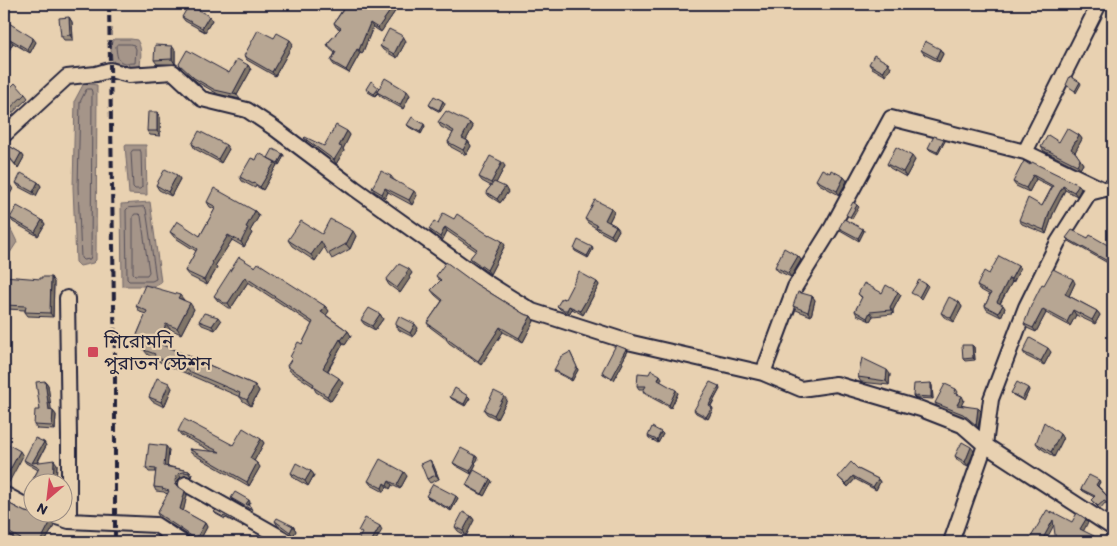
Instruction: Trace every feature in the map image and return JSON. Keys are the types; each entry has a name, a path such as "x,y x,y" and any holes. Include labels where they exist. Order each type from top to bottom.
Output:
{"street":[{"path":"1025,152 1099,4"},
{"path":"4,136 67,77 96,74 110,70 129,75 173,72 202,99 247,110 484,281 532,311 632,343 763,373 801,389 836,384 921,410 962,425 985,445 1113,528"},
{"path":"763,373 795,287 831,229 891,118 1025,152 1108,188"},
{"path":"951,542 985,445 991,399 1026,308 1058,242 1089,193 1108,188"},
{"path":"67,298 69,474"},
{"path":"186,484 287,542"},
{"path":"4,494 22,504"},
{"path":"72,521 156,525 182,542"}],"water":[{"path":"114,39 137,40 141,56 140,66 126,68 114,62 111,44"},
{"path":"84,83 97,85 96,260 93,263 80,266 76,262 73,187 75,100"},
{"path":"125,145 146,145 147,195 129,194"},
{"path":"150,202 161,282 154,286 122,286 121,204"},
{"path":"4,217 17,242 4,262"}],"building":[{"path":"337,4 395,4 378,28 370,23 359,50 357,49 346,70 331,61 336,52 327,44 341,28 334,23 345,7"},
{"path":"189,5 209,16 202,28 182,17"},
{"path":"69,17 70,35 61,36 59,18"},
{"path":"4,20 33,38 27,49 10,39 4,49"},
{"path":"389,29 403,36 394,54 380,46"},
{"path":"258,30 274,38 277,33 290,40 272,72 244,56"},
{"path":"925,41 940,49 936,58 921,50"},
{"path":"155,45 172,46 172,59 154,60"},
{"path":"187,50 229,73 237,59 248,65 233,93 237,95 215,90 194,78 179,64"},
{"path":"874,55 888,63 883,72 869,64"},
{"path":"1070,76 1080,82 1075,91 1066,85"},
{"path":"385,78 407,91 400,105 377,92"},
{"path":"371,81 379,88 374,94 366,89"},
{"path":"15,83 25,94 4,114 4,85 8,90"},
{"path":"434,96 443,101 439,110 429,105"},
{"path":"446,111 470,123 462,138 468,141 463,150 448,142 454,131 438,122"},
{"path":"148,112 157,112 157,131 147,131"},
{"path":"412,117 424,124 420,132 407,125"},
{"path":"336,125 347,131 339,146 342,147 334,160 304,138 324,146"},
{"path":"1067,128 1079,135 1071,149 1080,159 1077,165 1041,147 1048,135 1059,142"},
{"path":"199,131 226,145 218,159 192,144"},
{"path":"934,136 944,139 937,152 928,148"},
{"path":"4,143 21,153 15,164 4,151"},
{"path":"896,147 912,156 903,172 887,164"},
{"path":"273,149 283,154 278,163 268,158"},
{"path":"259,153 275,162 260,187 240,177 251,158 256,160"},
{"path":"490,156 502,162 491,183 479,177"},
{"path":"1024,161 1030,165 1032,162 1079,185 1074,192 1063,186 1050,210 1044,230 1019,220 1028,198 1042,206 1053,186 1033,175 1026,188 1013,182"},
{"path":"165,169 177,175 168,192 156,185"},
{"path":"822,169 830,173 831,170 844,177 837,191 816,180"},
{"path":"381,171 414,191 409,200 385,188 382,194 372,188"},
{"path":"21,173 38,182 33,192 16,183"},
{"path":"4,181 10,185 4,195"},
{"path":"494,182 505,187 497,199 486,192"},
{"path":"214,188 255,211 246,227 248,228 241,242 228,235 204,280 185,271 197,249 170,232 177,221 200,236 216,207 207,202"},
{"path":"595,200 611,208 605,220 616,226 611,235 585,219"},
{"path":"853,202 857,205 850,217 846,215"},
{"path":"17,206 42,220 35,232 10,218"},
{"path":"443,213 454,219 457,214 489,235 502,241 487,270 470,258 477,249 445,227 440,237 429,229 434,221 439,224"},
{"path":"330,219 353,231 346,244 328,254 321,241 311,255 288,240 301,221 322,234"},
{"path":"844,219 863,229 858,238 839,228"},
{"path":"1072,230 1088,238 1090,235 1113,248 1113,264 1066,238"},
{"path":"578,240 592,247 587,256 574,249"},
{"path":"784,248 798,256 788,273 775,267"},
{"path":"999,256 1018,266 1011,279 1009,278 997,302 1003,305 998,313 985,306 991,293 977,286 984,271 989,274"},
{"path":"239,257 255,267 258,263 325,306 321,312 348,331 340,339 323,368 339,378 327,396 313,387 314,384 287,366 298,342 302,344 313,322 245,277 228,303 224,303 214,296"},
{"path":"446,262 476,284 524,314 531,316 519,338 500,327 478,361 427,323 443,300 431,290 441,280 436,276"},
{"path":"399,264 409,269 397,288 386,280"},
{"path":"1053,269 1073,279 1065,294 1097,311 1092,320 1073,310 1067,322 1043,309 1033,328 1024,324 1042,284 1044,285"},
{"path":"579,272 597,282 580,311 569,306 567,310 564,310 557,306 562,298 565,299"},
{"path":"4,276 41,279 41,277 51,277 50,313 25,312 26,306 4,305"},
{"path":"919,280 926,284 919,297 911,293"},
{"path":"864,283 882,293 886,285 898,292 890,307 891,310 870,312 867,318 855,311 862,297 858,294"},
{"path":"145,285 180,295 178,298 190,303 177,328 166,324 158,343 255,385 247,400 239,396 240,393 144,350 149,340 137,335 147,311 136,306"},
{"path":"798,292 812,296 808,312 793,306"},
{"path":"949,297 959,302 951,318 941,313"},
{"path":"369,308 380,314 372,326 361,320"},
{"path":"204,313 218,317 212,326 199,321"},
{"path":"399,316 415,324 410,333 396,325"},
{"path":"1030,338 1048,348 1041,361 1023,352"},
{"path":"616,345 626,349 612,378 602,372"},
{"path":"962,345 972,345 973,358 963,359"},
{"path":"570,352 577,367 571,379 554,370 561,357"},
{"path":"862,358 887,370 886,381 858,377"},
{"path":"651,370 660,375 658,380 676,390 669,405 643,391 646,386 637,386 638,373 649,374"},
{"path":"157,378 169,383 161,402 149,397"},
{"path":"45,381 49,410 53,411 52,426 34,425 35,410 40,410 36,382"},
{"path":"710,382 719,386 709,405 712,407 706,417 694,410"},
{"path":"1017,382 1028,388 1022,399 1011,393"},
{"path":"931,383 931,397 913,396 914,384"},
{"path":"945,384 956,389 954,393 962,396 957,405 978,408 976,425 963,414 935,403"},
{"path":"455,388 468,396 464,404 450,397"},
{"path":"494,391 504,396 494,415 484,410"},
{"path":"184,419 233,445 243,428 261,439 250,458 257,463 247,482 189,449 220,452 178,431"},
{"path":"1044,422 1060,434 1051,452 1036,443"},
{"path":"652,427 661,432 657,440 648,436"},
{"path":"35,438 44,442 32,463 54,460 53,474 36,474 39,468 24,460"},
{"path":"4,442 20,451 4,481"},
{"path":"962,442 971,447 965,462 955,456"},
{"path":"149,444 166,446 164,466 189,471 189,473 179,473 175,481 176,485 185,491 180,509 205,523 196,539 157,513 169,491 154,487 156,469 146,468"},
{"path":"461,448 476,456 470,471 453,463"},
{"path":"380,459 404,472 397,485 389,481 387,485 384,483 382,488 368,481"},
{"path":"430,460 436,475 427,479 421,464"},
{"path":"851,462 858,469 878,479 873,487 853,476 846,484 838,477"},
{"path":"296,463 311,471 305,481 291,473"},
{"path":"474,470 490,479 482,494 466,485"},
{"path":"1089,475 1099,480 1096,485 1113,502 1113,506 1104,501 1098,506 1091,500 1095,496 1081,489"},
{"path":"433,484 456,496 450,509 426,496"},
{"path":"235,492 249,500 246,504 251,507 250,509 231,498"},
{"path":"4,501 22,510 22,524 49,524 40,542 14,542 21,539 4,530"},
{"path":"216,510 242,524 223,517 214,512"},
{"path":"1047,510 1072,522 1077,513 1086,519 1080,529 1094,536 1091,542 1056,542 1053,520 1041,542 1028,542"},
{"path":"463,512 471,516 463,531 455,527"},
{"path":"277,518 293,526 290,532 275,521"},
{"path":"365,518 380,526 371,542 357,542 362,533 358,531"},
{"path":"977,536 985,540 984,542 973,542"},
{"path":"308,537 317,542 305,542"}],"railway":[{"path":"109,4 115,366 115,542"}],"place":[{"name":"শিরোমনি পুরাতন স্টেশন","path":"93,352"}]}
